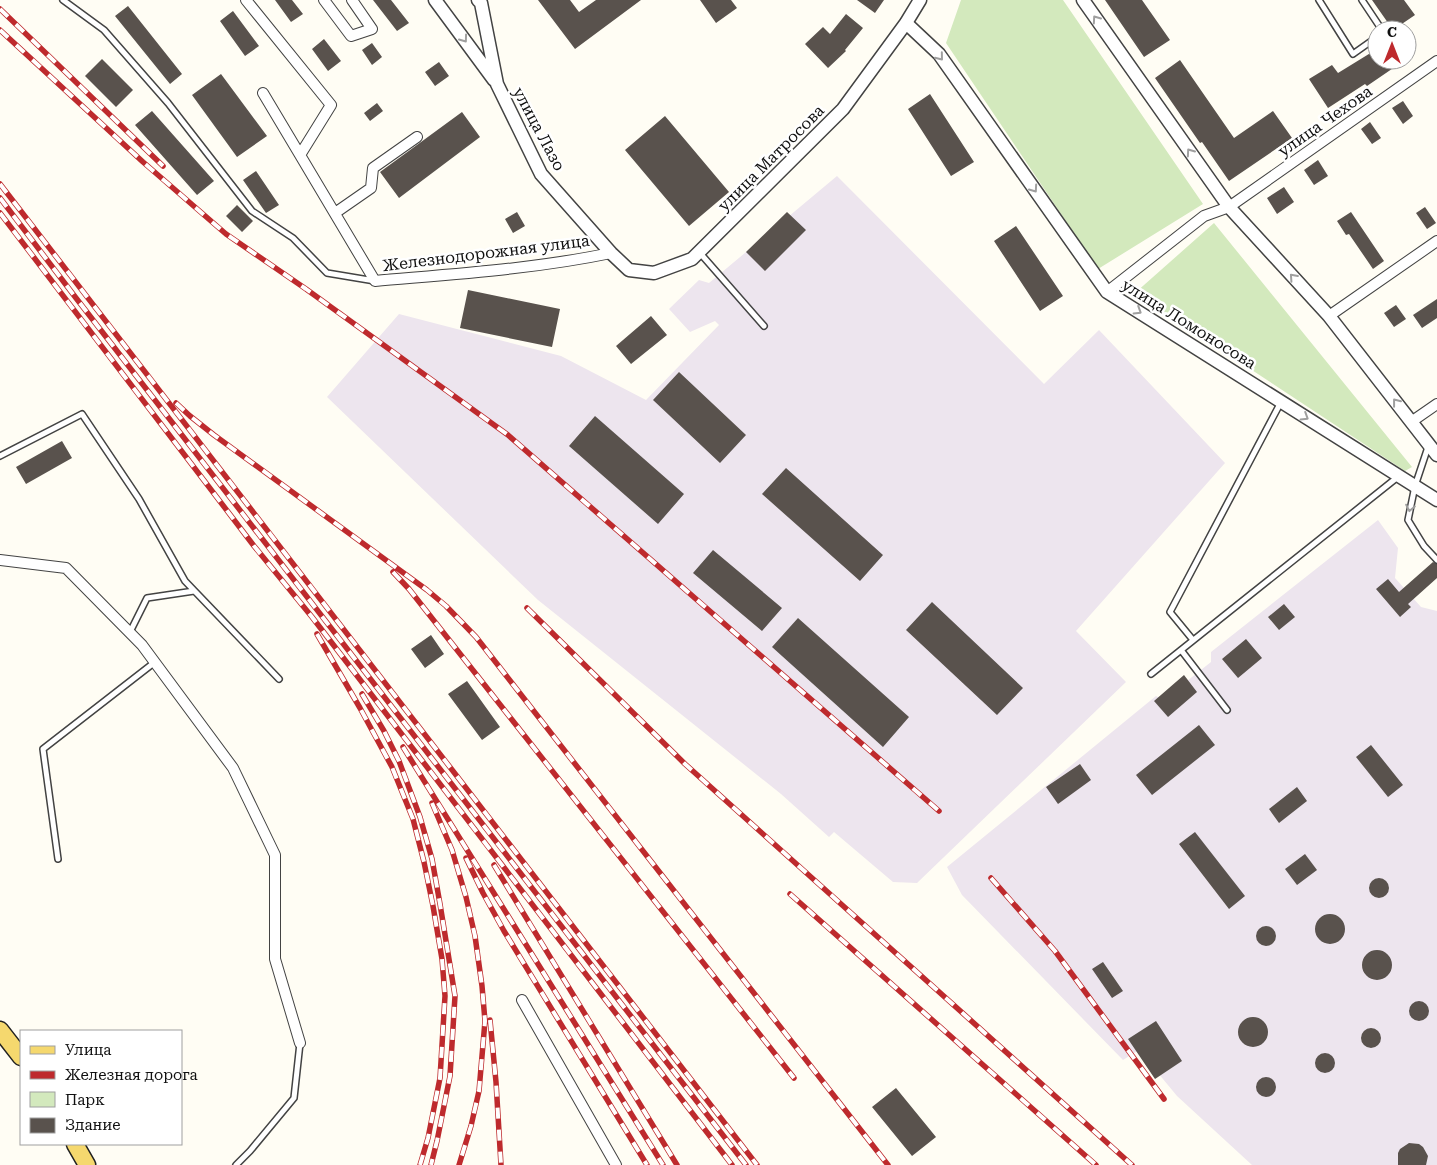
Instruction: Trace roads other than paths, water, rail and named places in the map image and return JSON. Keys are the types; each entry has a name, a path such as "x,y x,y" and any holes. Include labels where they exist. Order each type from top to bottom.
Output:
{"main road":[{"path":"0,1030 20,1056"},
{"path":"76,1145 88,1165"}],"street":[{"path":"246,0 331,105 300,155"},
{"path":"324,0 351,36 372,29 352,0"},
{"path":"435,0 497,84"},
{"name":"улица Лазо","path":"478,0 481,3 497,84 541,174 611,253"},
{"name":"улица Матросова","path":"611,253 629,270 654,274 692,259 843,109 906,23 920,0"},
{"path":"1083,0 1229,207 1329,316 1433,450"},
{"name":"улица Ломоносова","path":"906,23 939,54 1107,292 1437,500"},
{"name":"улица Чехова","path":"1107,292 1204,216 1229,207 1437,61"},
{"name":"Железнодорожная улица","path":"263,93 376,281 516,268 611,253"},
{"path":"334,213 371,188 372,168 417,137"},
{"path":"1329,316 1437,241"},
{"path":"1411,422 1437,404"},
{"path":"0,560 66,568 142,645 233,768 275,855 275,959 300,1043"},
{"path":"522,1000 616,1165"}],"lane":[{"path":"63,0 104,30 168,103 252,211 293,238 327,274 376,281"},
{"path":"1319,0 1353,54 1367,44"},
{"path":"1362,0 1375,20"},
{"path":"699,252 764,326"},
{"path":"1193,640 1170,612 1281,401"},
{"path":"0,456 82,414 139,499 185,581 279,679"},
{"path":"1433,450 1414,486 1408,520 1424,546 1437,560"},
{"path":"1151,674 1399,476"},
{"path":"130,633 147,598 194,591"},
{"path":"1182,650 1228,710"},
{"path":"58,859 43,749 155,662"},
{"path":"236,1165 294,1098 300,1043"}],"railway":[{"path":"0,9 163,166"},
{"path":"0,30 143,162 226,234 306,289 508,435 939,811"},
{"path":"0,184 757,1165"},
{"path":"0,198 746,1165"},
{"path":"0,213 254,546 312,617 732,1165"},
{"path":"176,403 214,435 427,590 446,606 476,637 888,1165"},
{"path":"393,572 409,589 794,1078"},
{"path":"527,608 685,764 1132,1165"},
{"path":"317,634 392,767 413,819 433,906 442,959 445,996 440,1078 428,1138 420,1165"},
{"path":"362,694 399,761 420,817 432,859 455,996 450,1076 431,1165"},
{"path":"403,747 663,1165"},
{"path":"432,803 452,850 466,897 475,936 485,1021 479,1091 459,1165"},
{"path":"466,858 504,931 647,1165"},
{"path":"494,865 677,1165"},
{"path":"991,878 1055,951 1164,1099"},
{"path":"790,894 1096,1165"},
{"path":"490,1020 501,1165"}]}
